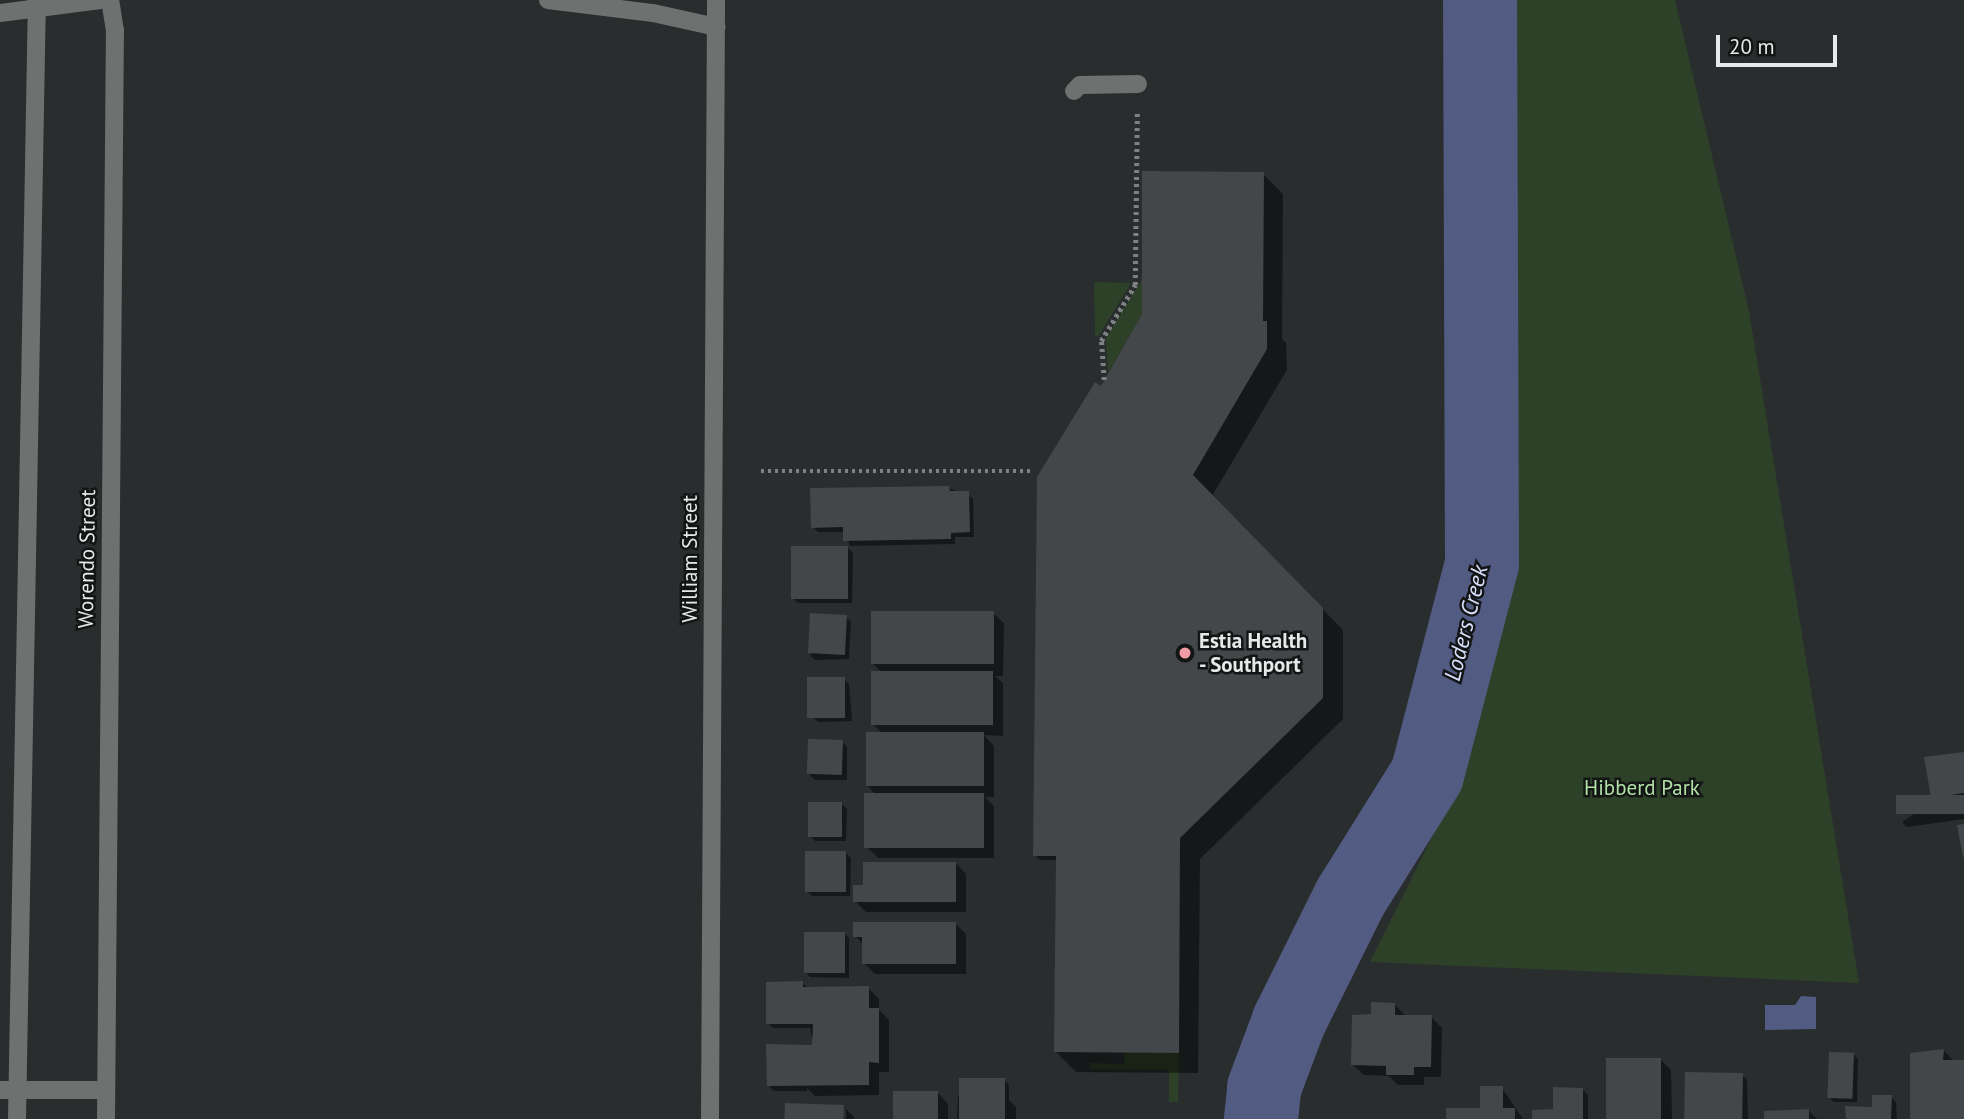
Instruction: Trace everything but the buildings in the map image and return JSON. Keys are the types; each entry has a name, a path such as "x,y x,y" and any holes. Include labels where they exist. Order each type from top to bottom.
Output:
{"street":[{"path":"0,13 36,4 100,0"},
{"name":"Worendo Street","path":"106,1119 115,31 110,0"},
{"path":"548,0 653,13 716,27"},
{"name":"William Street","path":"710,1119 716,0"},
{"path":"17,1119 9,1091 36,4"},
{"path":"1074,91 1080,85 1138,84"},
{"path":"9,1091 105,1090"}],"path":[{"path":"1104,380 1101,341 1135,285 1138,84"},
{"path":"761,471 1033,471"}],"green space":[{"name":"Hibberd Park","path":"1502,0 1675,0 1749,311 1859,983 1370,962 1455,791 1502,586"},
{"path":"1143,278 1142,314 1108,373 1106,338"},
{"path":"1094,282 1131,283 1098,337 1095,335"},
{"path":"1125,1053 1179,1053 1178,1102 1169,1102 1169,1070 1090,1069 1089,1063 1124,1064"}],"water":[{"path":"1801,996 1816,997 1816,1029 1765,1030 1765,1005 1795,1005"}],"waterway":[{"name":"Loders Creek","path":"1261,1119 1264,1088 1289,1021 1350,898 1427,775 1482,564 1480,0"}],"place":[{"name":"Estia Health - Southport","path":"1185,653"}]}
